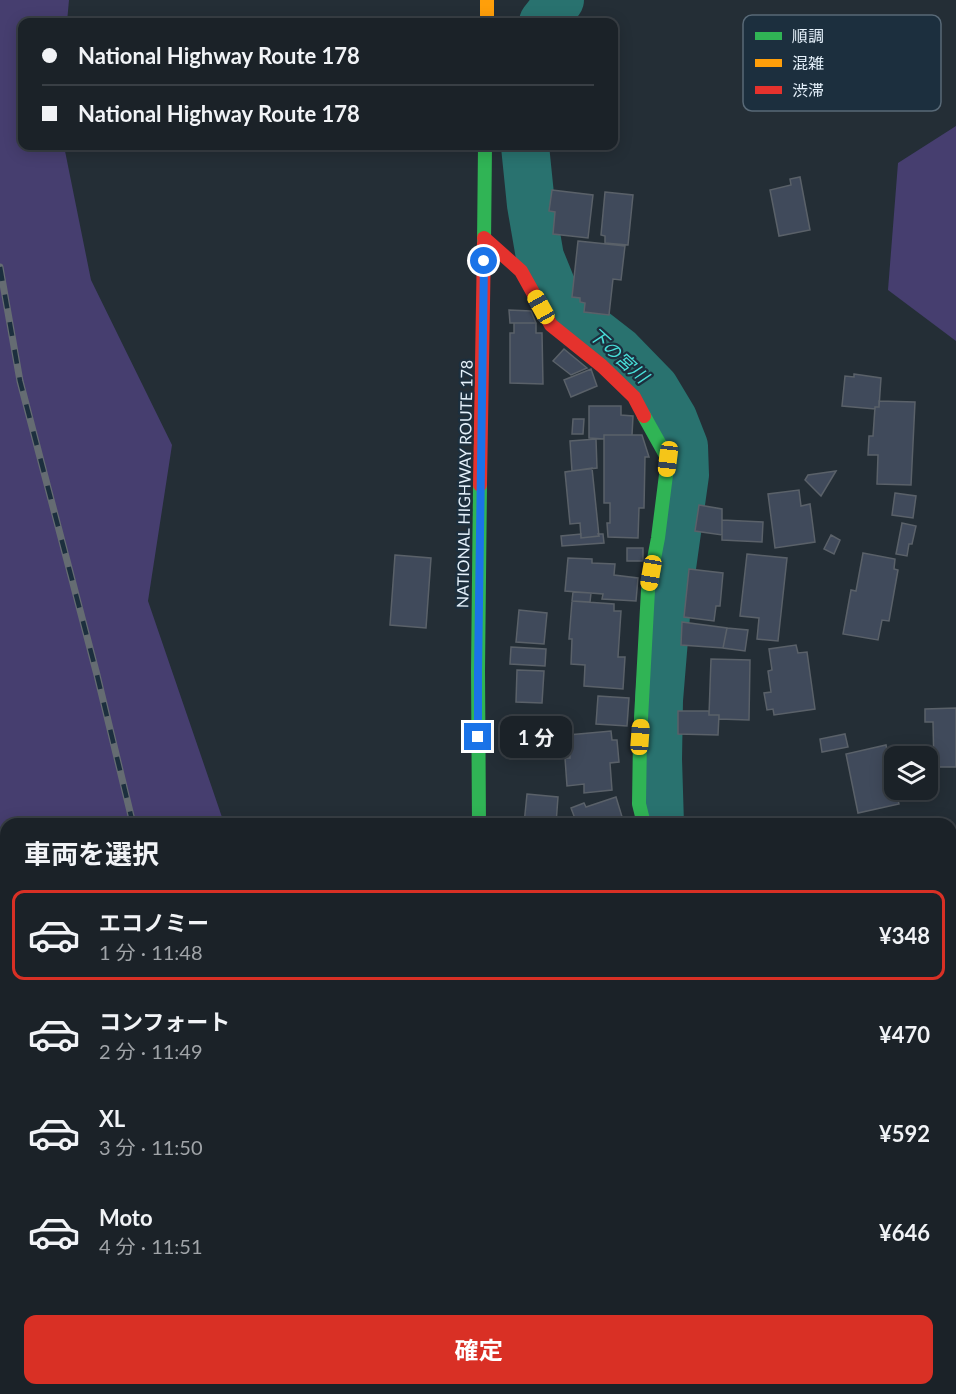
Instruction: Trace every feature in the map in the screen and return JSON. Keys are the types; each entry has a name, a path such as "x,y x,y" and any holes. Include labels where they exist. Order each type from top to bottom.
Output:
{"main road":[{"path":"487,0 487,18"},
{"name":"NATIONAL HIGHWAY ROUTE 178","path":"479,818 478,671 485,150"},
{"path":"484,238 521,271 551,326 602,366 634,397 668,459 658,538 648,590 640,737 639,804 642,818"}],"shaded area":[{"path":"0,0 69,0 67,18 18,18 18,150 65,150 91,280 172,445 148,601 222,818 0,818"},
{"path":"956,126 956,341 888,290 898,163"}],"building":[{"path":"800,177 810,230 779,236 770,190 791,185 790,179"},
{"path":"552,190 593,195 588,238 553,234 555,212 549,211"},
{"path":"605,192 633,195 628,245 605,243 605,236 601,235"},
{"path":"578,241 625,246 621,280 613,279 609,315 584,312 585,303 580,302 580,298 572,297"},
{"path":"509,310 531,311 536,323 510,323"},
{"path":"514,323 536,323 536,333 542,333 543,384 510,383 510,333 514,333"},
{"path":"564,349 587,368 571,375 553,361"},
{"path":"591,369 597,386 571,397 564,380"},
{"path":"854,374 881,378 879,407 875,409 842,406 845,376 854,377"},
{"path":"879,401 915,402 911,485 877,484 878,455 868,455 869,436 873,436 875,407 879,407"},
{"path":"589,406 621,406 621,415 633,416 632,435 604,435 604,439 589,438"},
{"path":"573,419 584,419 583,434 572,434"},
{"path":"604,435 642,435 649,457 645,457 644,508 639,508 638,538 608,537 607,523 610,523 610,503 604,503"},
{"path":"596,439 597,468 572,471 570,441"},
{"path":"592,468 599,536 581,538 580,523 570,524 565,472"},
{"path":"836,471 821,496 805,480 808,475"},
{"path":"799,490 801,506 810,504 815,542 775,548 768,494"},
{"path":"895,493 916,496 913,518 892,515"},
{"path":"699,505 722,509 722,535 695,531"},
{"path":"722,520 763,522 762,542 722,540"},
{"path":"902,523 916,526 907,556 896,554"},
{"path":"581,534 581,538 603,534 604,543 562,546 561,536"},
{"path":"831,535 840,540 834,554 824,549"},
{"path":"627,548 643,548 643,561 627,561"},
{"path":"863,553 895,559 894,569 898,570 889,621 882,620 878,640 843,634 851,590 856,591"},
{"path":"747,554 787,558 778,641 757,639 759,618 740,616"},
{"path":"395,555 431,558 426,628 390,625"},
{"path":"568,558 592,559 592,563 615,564 614,575 638,578 636,601 602,599 603,594 565,591"},
{"path":"689,569 723,573 720,606 716,606 714,621 684,617"},
{"path":"573,592 591,593 590,602 572,601"},
{"path":"572,601 614,604 614,611 621,611 618,657 625,657 623,689 584,686 585,665 571,664 572,639 569,639"},
{"path":"519,610 547,613 544,644 516,642"},
{"path":"682,622 727,628 723,648 681,645"},
{"path":"727,628 748,630 745,651 723,648"},
{"path":"796,645 798,653 807,652 815,709 774,715 773,709 767,710 764,693 771,692 768,671 772,670 769,649"},
{"path":"511,647 546,649 545,666 510,664"},
{"path":"711,659 750,660 749,720 719,719 719,715 709,715"},
{"path":"517,670 544,671 542,703 516,702"},
{"path":"598,696 629,698 627,726 596,724"},
{"path":"956,708 956,767 938,767 938,746 934,746 933,722 925,722 925,709"},
{"path":"678,711 709,711 709,715 719,715 718,735 678,734"},
{"path":"611,731 612,740 617,740 619,762 610,763 612,790 584,793 584,784 567,786 565,758 570,758 568,735"},
{"path":"845,734 848,747 822,752 820,739"},
{"path":"886,745 884,746 884,800 898,800 899,804 858,813 846,754"},
{"path":"527,794 558,797 556,818 525,818"},
{"path":"616,797 622,818 575,818 571,808 584,803 586,807"}],"waterway":[{"name":"下の宮川","path":"546,18 560,0"},
{"name":"下の宮川","path":"525,150 531,205 540,257 553,289 583,323 619,351 655,388 673,418 684,446 685,475 667,603 659,700 660,818"}],"railway":[{"path":"0,267 20,381 97,675 132,818"}],"traffic: fast":[{"path":"484,243 485,150"},
{"path":"642,818 639,804 640,737 648,590 658,538 668,459 644,416"},
{"path":"479,818 480,485"}],"traffic: slow":[{"path":"487,0 487,18"}],"traffic: jam":[{"path":"484,238 521,271 551,325 602,366 634,397 644,416"},
{"path":"480,485 484,243"}],"route":[{"path":"478,737 484,261"}]}
